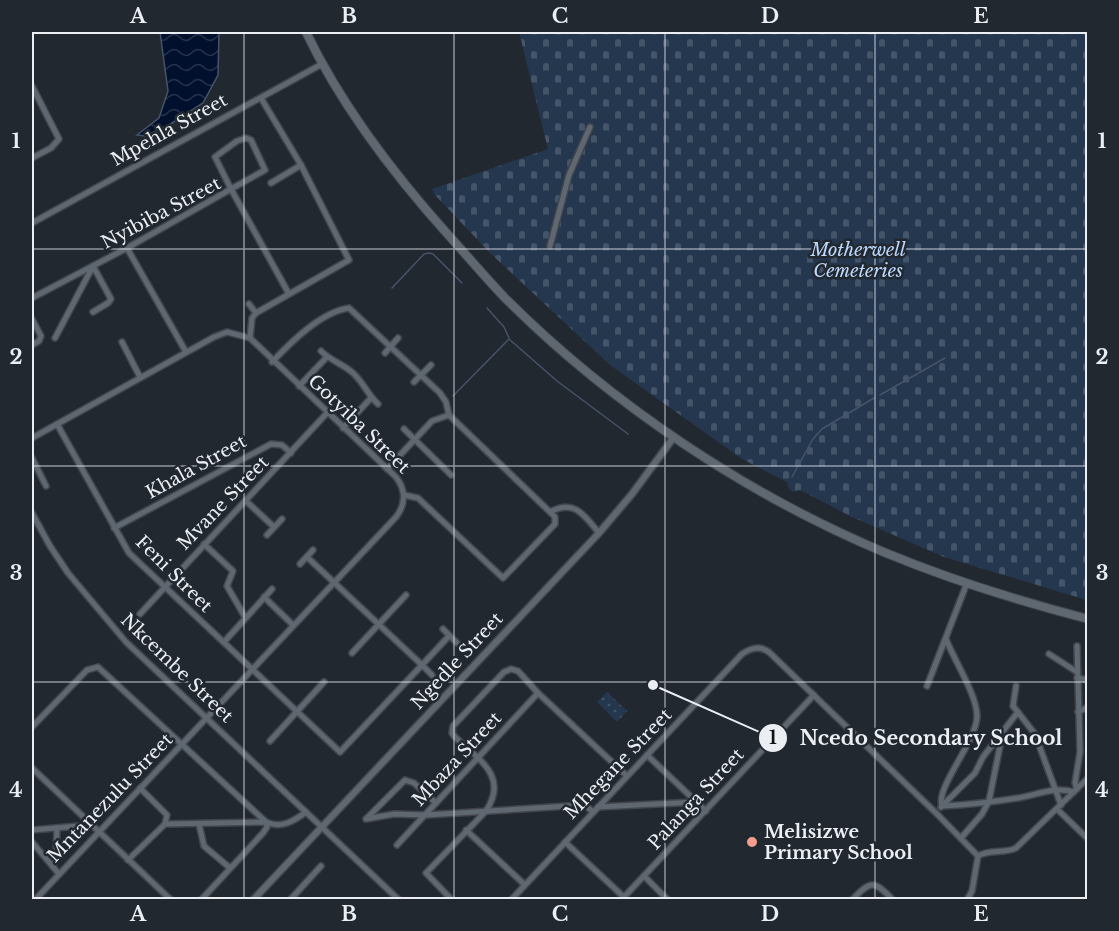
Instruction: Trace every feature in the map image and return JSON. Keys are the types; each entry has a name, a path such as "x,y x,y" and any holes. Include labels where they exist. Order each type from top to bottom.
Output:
{"main road":[{"path":"306,32 322,64 398,175 428,213 506,298 568,355 623,399 674,437 762,492 812,518 884,552 967,583 1088,619"}],"street":[{"name":"Mpehla Street","path":"32,224 322,64"},
{"path":"32,86 58,139 51,148 32,158"},
{"path":"32,438 140,377 227,332 250,338 256,313 349,260 301,165 261,98"},
{"path":"550,246 569,175 590,127"},
{"path":"246,138 251,140 255,146 265,170 231,189 215,157 237,141 246,138"},
{"path":"271,183 301,165"},
{"name":"Nyibiba Street","path":"32,298 231,189 289,294"},
{"path":"127,248 186,352"},
{"path":"93,266 111,299 93,312"},
{"path":"55,338 93,266"},
{"path":"249,304 256,313"},
{"path":"273,362 304,330 346,308 352,309 443,396 449,415 550,512 555,518 555,524 503,578 418,498 404,495"},
{"path":"32,318 41,336 39,341 32,345"},
{"name":"Gotyiba Street","path":"207,718 396,517 403,505 404,495 400,483 250,338"},
{"path":"385,353 398,338"},
{"path":"122,342 140,377"},
{"path":"321,351 353,372 371,398 378,404"},
{"path":"299,386 327,357"},
{"path":"414,382 431,365"},
{"path":"343,428 371,398"},
{"name":"Mvane Street","path":"140,614 327,412"},
{"path":"387,469 434,419 449,415"},
{"name":"Feni Street","path":"57,424 129,553 340,752 422,665"},
{"path":"404,429 451,475"},
{"name":"Ngedle Street","path":"253,900 599,533 636,489 674,437"},
{"name":"Khala Street","path":"114,528 271,444 282,445 291,453"},
{"path":"32,458 46,486"},
{"path":"246,501 274,527"},
{"path":"550,512 560,507 570,507 582,514 599,533"},
{"name":"Nkcembe Street","path":"32,513 57,556 99,612 126,642 399,900"},
{"path":"267,535 282,519"},
{"path":"204,544 233,571 227,586 245,617"},
{"path":"300,564 313,550"},
{"path":"307,557 432,675"},
{"path":"927,686 967,583"},
{"path":"224,642 272,589"},
{"path":"352,653 406,595"},
{"path":"264,597 293,625"},
{"path":"443,629 457,643"},
{"path":"422,665 449,636"},
{"path":"942,806 944,787 976,724 977,714 975,699 957,666 946,639"},
{"path":"1077,646 1080,752 1075,783 1077,789"},
{"name":"Mhegane Street","path":"511,900 742,654 753,648 762,647 978,856"},
{"path":"1049,654 1077,675 1088,680"},
{"path":"32,727 87,670 98,667 266,822 274,825 283,824 295,820 306,812"},
{"path":"452,900 426,873 486,812 493,801 495,784 490,770 455,737 452,730 453,726 508,670 518,671 538,693 627,776"},
{"path":"270,741 324,682"},
{"path":"1016,686 1013,701 1018,712 1035,734 1059,807 1088,839"},
{"name":"Mbaza Street","path":"397,845 538,693"},
{"name":"Palanga Street","path":"626,898 814,695"},
{"path":"1078,712 1088,707"},
{"path":"936,813 975,773 983,757 1018,712"},
{"name":"Mntanezulu Street","path":"35,900 207,718"},
{"path":"961,838 982,814 989,801 1000,746 998,739"},
{"path":"647,756 706,811"},
{"path":"32,768 171,900"},
{"path":"967,900 971,894 978,856 986,852 1009,851 1016,848 1088,778"},
{"path":"436,803 414,783 405,780 366,819 394,814 426,815 585,805 596,809 696,802"},
{"path":"942,806 1020,798 1054,790 1088,786"},
{"path":"128,860 165,824 168,818 140,788"},
{"path":"165,824 266,822"},
{"path":"201,900 263,833 267,827 266,822"},
{"path":"199,824 204,846 230,868"},
{"path":"32,830 90,825"},
{"path":"53,867 56,857 57,828"},
{"path":"466,830 525,885"},
{"path":"565,842 626,898"},
{"path":"32,845 59,874"},
{"path":"290,900 321,866"},
{"path":"644,876 668,900"},
{"path":"852,900 865,887 874,884 878,885 893,900"},
{"path":"971,894 977,900"}],"green space":[{"name":"Motherwell Cemeteries","path":"519,32 1087,32 1087,600 944,557 850,516 800,490 793,492 789,489 787,482 742,459 610,365 490,253 435,195 432,189 548,149"},
{"path":"607,692 627,711 617,722 597,702"}],"water":[{"path":"160,32 219,32 218,75 203,103 169,125 145,136 137,135 159,118 168,91"}],"waterway":[{"path":"392,288 424,254 429,253 433,254 462,283"},
{"path":"487,308 504,327 509,338"},
{"path":"453,396 509,339 557,381 628,434"},
{"path":"880,395 945,358"},
{"path":"792,477 813,439 822,429 874,398"}],"place":[{"name":"Ncedo Secondary School","path":"653,685"},
{"name":"Melisizwe Primary School","path":"752,842"}]}
